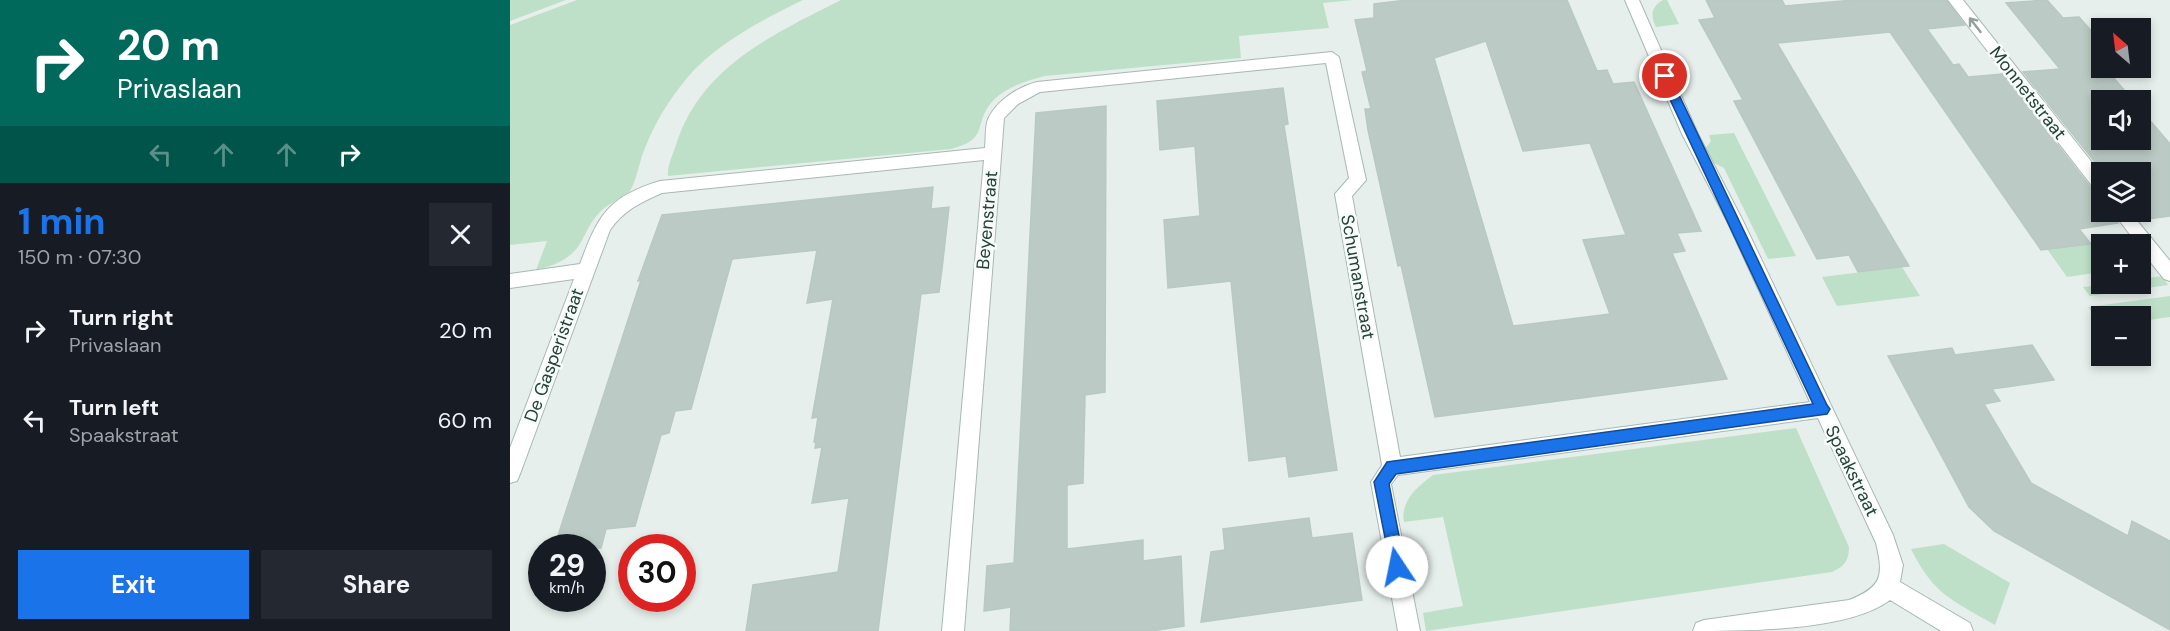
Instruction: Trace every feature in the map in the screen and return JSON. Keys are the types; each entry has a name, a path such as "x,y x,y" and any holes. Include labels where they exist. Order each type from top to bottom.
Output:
{"street":[{"name":"Spaakstraat","path":"1632,0 1690,134 1735,221 1886,542 1892,566 1888,587"},
{"name":"Monnetstraat","path":"1955,0 2091,173"},
{"name":"Schumanstraat","path":"992,153 995,122 1002,108 1014,97 1037,87 1332,57 1358,180 1343,194 1392,467 1381,482 1409,631"},
{"name":"Beyenstraat","path":"584,271 602,228 613,212 635,198 660,187 992,153 953,631"},
{"path":"2129,222 2170,274"},
{"name":"De Gasperistraat","path":"510,281 584,271 510,474"},
{"path":"1392,467 1822,409"},
{"path":"1704,631 1849,611 1872,602 1888,587 1962,631"}],"green space":[{"path":"510,0 566,0 510,21"},
{"path":"577,0 803,0 741,33 698,66 674,95 658,120 645,148 630,191 600,212 573,253 555,264 536,270 547,241 510,245 510,25"},
{"path":"841,0 1353,0 1323,3 1329,28 1239,36 1241,58 1045,76 1023,83 1009,89 991,103 979,131 971,141 951,149 668,176 670,160 687,118 702,94 721,74 766,40"},
{"path":"1667,0 1679,24 1656,27 1653,12 1656,5"},
{"path":"1734,133 1796,256 1768,259 1724,168 1706,159 1702,153 1711,141 1709,135"},
{"path":"2091,243 2091,273 2067,277 2047,249"},
{"path":"1902,267 1920,296 1837,306 1822,277"},
{"path":"2162,276 2168,285 2151,287 2151,278"},
{"path":"2091,286 2091,294 2104,294 2090,296 2083,287"},
{"path":"2170,296 2170,317 2151,320 2151,306 2095,306"},
{"path":"1796,428 1849,547 1845,562 1836,570 1426,631 1423,613 1463,606 1443,517 1404,522 1403,514 1407,501 1433,475"},
{"path":"1944,544 2010,583 1995,625 1936,587 1911,549"}],"building":[{"path":"1407,0 1567,0 1597,71 1607,70 1613,84 1634,82 1701,231 1677,233 1685,251 1672,253 1727,379 1435,417 1368,130 1365,109 1371,109 1362,72 1367,71 1355,20 1374,18 1374,4","holes":["1486,41 1523,151 1590,143 1626,235 1583,240 1610,314 1513,326 1434,58"]},
{"path":"1706,0 1782,0 1785,6 1854,0 1946,0 1965,25 1927,29 1953,65 1959,64 1968,77 2003,74 2091,188 2091,222 2118,223 2079,229 2091,244 2041,250 1890,32 1777,43 1909,266 1858,272 1849,255 1817,259 1734,101 1743,100 1699,20 1715,18"},
{"path":"2047,0 2063,18 2079,17 2091,31 2091,78 2114,78 2124,90 2091,90 2091,150 2151,150 2151,122 2170,144 2170,216 2151,219 2151,162 2095,162 2023,72 2060,69 2006,3"},
{"path":"1283,88 1288,124 1284,125 1337,470 1289,477 1286,456 1249,461 1231,281 1168,288 1164,220 1200,216 1195,146 1160,150 1157,101"},
{"path":"1106,106 1105,392 1085,395 1083,483 1067,485 1067,549 1143,540 1143,561 1181,556 1184,626 1151,631 1010,631 1011,607 984,611 987,566 1014,563 1036,113"},
{"path":"933,187 931,209 949,207 939,292 921,294 878,631 746,631 753,585 838,572 849,498 812,503 822,447 815,448 818,417 812,418 833,299 807,303 817,250 732,259 691,409 675,411 669,433 661,435 635,526 606,529 605,534 559,534 641,280 638,281 662,215"},
{"path":"2032,345 2054,380 1992,389 2000,401 1984,404 2031,483 2128,536 2132,521 2170,541 2170,630 1994,531 1969,507 1888,356 1952,348 1955,355"},
{"path":"1309,518 1312,538 1352,533 1362,600 1201,622 1211,552 1225,550 1223,529"}],"route":[{"path":"1397,567 1381,482 1392,467 1822,409 1735,221 1690,134 1665,76"}]}
